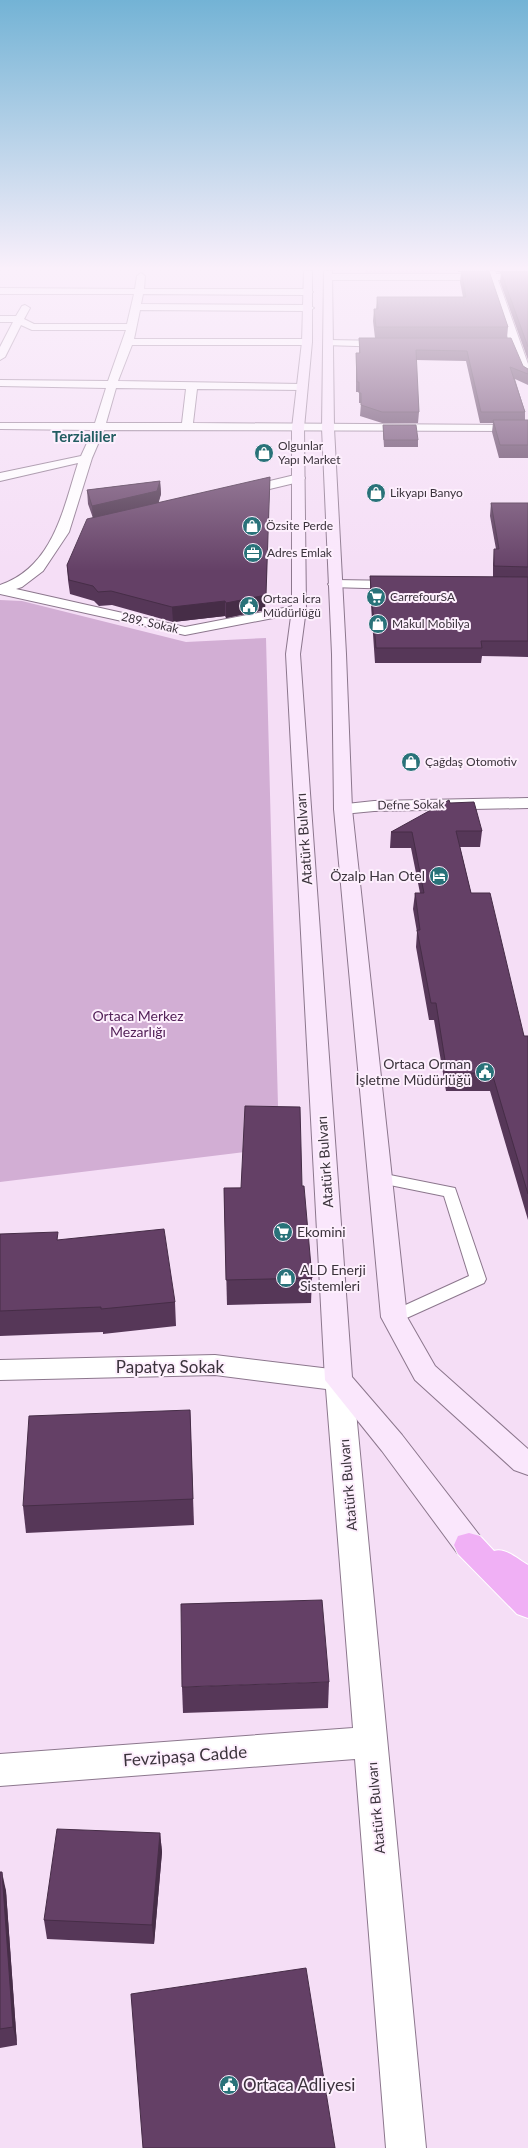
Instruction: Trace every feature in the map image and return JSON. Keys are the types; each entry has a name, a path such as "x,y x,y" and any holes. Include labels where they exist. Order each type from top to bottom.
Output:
{"highway":[{"path":"469,1545 528,1581"},
{"path":"469,1545 528,1605"}],"main road":[{"name":"Atatürk Bulvarı","path":"304,371 298,428 299,609 293,654 339,1380"},
{"path":"327,371 328,428 343,809 394,1317 425,1373 528,1464"},
{"path":"339,1380 392,1443 469,1545"}],"street":[{"path":"1,590 17,584 38,568 63,532 86,458 100,426 117,371"},
{"path":"0,384 302,387"},
{"path":"187,428 192,385"},
{"path":"0,426 187,428 528,428"},
{"path":"0,477 86,458"},
{"path":"230,494 299,478"},
{"path":"63,532 78,528"},
{"path":"335,584 413,585"},
{"name":"289. Sokak","path":"1,590 185,631 299,609"},
{"name":"Defne Sokak","path":"343,809 374,806 528,803"},
{"name":"Papatya Sokak","path":"0,1370 215,1365 339,1380"},
{"name":"Atatürk Bulvarı","path":"339,1380 406,2148"},
{"name":"Fevzipaşa Cadde","path":"0,1770 370,1742"}],"lane":[{"path":"380,1178 450,1192 478,1279 394,1317"}],"green space":[{"name":"Ortaca Merkez Mezarlığı","path":"0,600 22,601 186,642 266,638 278,1106 253,1151 0,1182"}],"building":[{"path":"357,371 417,371 419,412 382,412 361,405 361,393 359,393 359,382 357,382"},
{"path":"472,371 511,371 525,412 481,412"},
{"path":"493,420 528,420 528,445 500,445"},
{"path":"383,425 416,425 418,440 384,440"},
{"path":"270,477 266,595 226,603 225,601 172,607 111,591 98,592 93,586 69,580 67,565 87,519"},
{"path":"160,481 157,491 92,506 87,490"},
{"path":"491,503 528,503 528,567 494,566 494,549 499,549"},
{"path":"370,576 528,577 528,641 481,641 482,648 376,648"},
{"path":"449,800 450,803 474,802 482,831 456,831 471,893 490,893 524,1036 528,1036 528,1194 492,1073 447,1073 436,1003 431,1003 417,930 420,930 415,893 424,893 412,832 391,832"},
{"path":"245,1106 300,1107 302,1186 304,1186 312,1278 226,1280 224,1188 241,1188"},
{"path":"164,1229 175,1302 101,1309 101,1307 0,1311 0,1234 58,1232 57,1240"},
{"path":"190,1410 193,1499 23,1506 29,1416"},
{"path":"322,1600 329,1682 182,1687 181,1604"},
{"path":"57,1829 160,1833 152,1925 44,1920"},
{"path":"0,1872 2,1872 13,2027 0,2029"},
{"name":"Ortaca Adliyesi","path":"306,1968 335,2148 143,2148 131,1994"}],"place":[{"name":"Olgunlar Yapı Market","path":"264,453"},
{"name":"Likyapı Banyo","path":"376,493"},
{"name":"Özsite Perde","path":"252,526"},
{"name":"Adres Emlak","path":"253,553"},
{"name":"CarrefourSA","path":"376,597"},
{"name":"Ortaca İcra Müdürlüğü","path":"249,606"},
{"name":"Makul Mobilya","path":"378,624"},
{"name":"Çağdaş Otomotiv","path":"411,762"},
{"name":"Özalp Han Otel","path":"439,876"},
{"name":"Ortaca Orman İşletme Müdürlüğü","path":"485,1072"},
{"name":"Ekomini","path":"283,1232"},
{"name":"ALD Enerji Sistemleri","path":"286,1278"},
{"name":"Ortaca Adliyesi","path":"229,2085"}],"district":[{"name":"Terzialiler","path":"84,437"}]}
